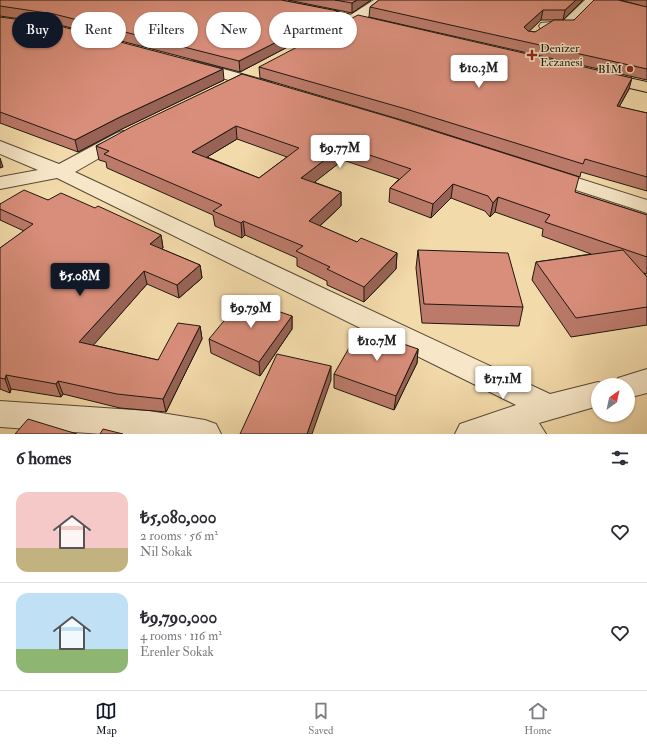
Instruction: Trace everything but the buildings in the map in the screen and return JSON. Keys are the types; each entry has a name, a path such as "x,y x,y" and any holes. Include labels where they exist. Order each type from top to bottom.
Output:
{"main road":[{"path":"262,0 321,12"},
{"path":"357,19 395,28"},
{"path":"587,73 647,87"}],"street":[{"path":"357,18 382,0"},
{"path":"537,33 547,24 567,25 592,0"},
{"path":"183,63 280,90"},
{"path":"221,89 263,68"},
{"path":"0,183 60,172 136,130"},
{"path":"0,147 60,172 548,407"},
{"path":"534,170 647,207"},
{"path":"635,384 647,381"},
{"path":"471,434 519,428 548,407 591,396"},
{"path":"0,414 149,424 205,434"}],"place":[{"name":"Denizer Eczanesi","path":"532,55"},
{"name":"BİM","path":"630,69"}]}
